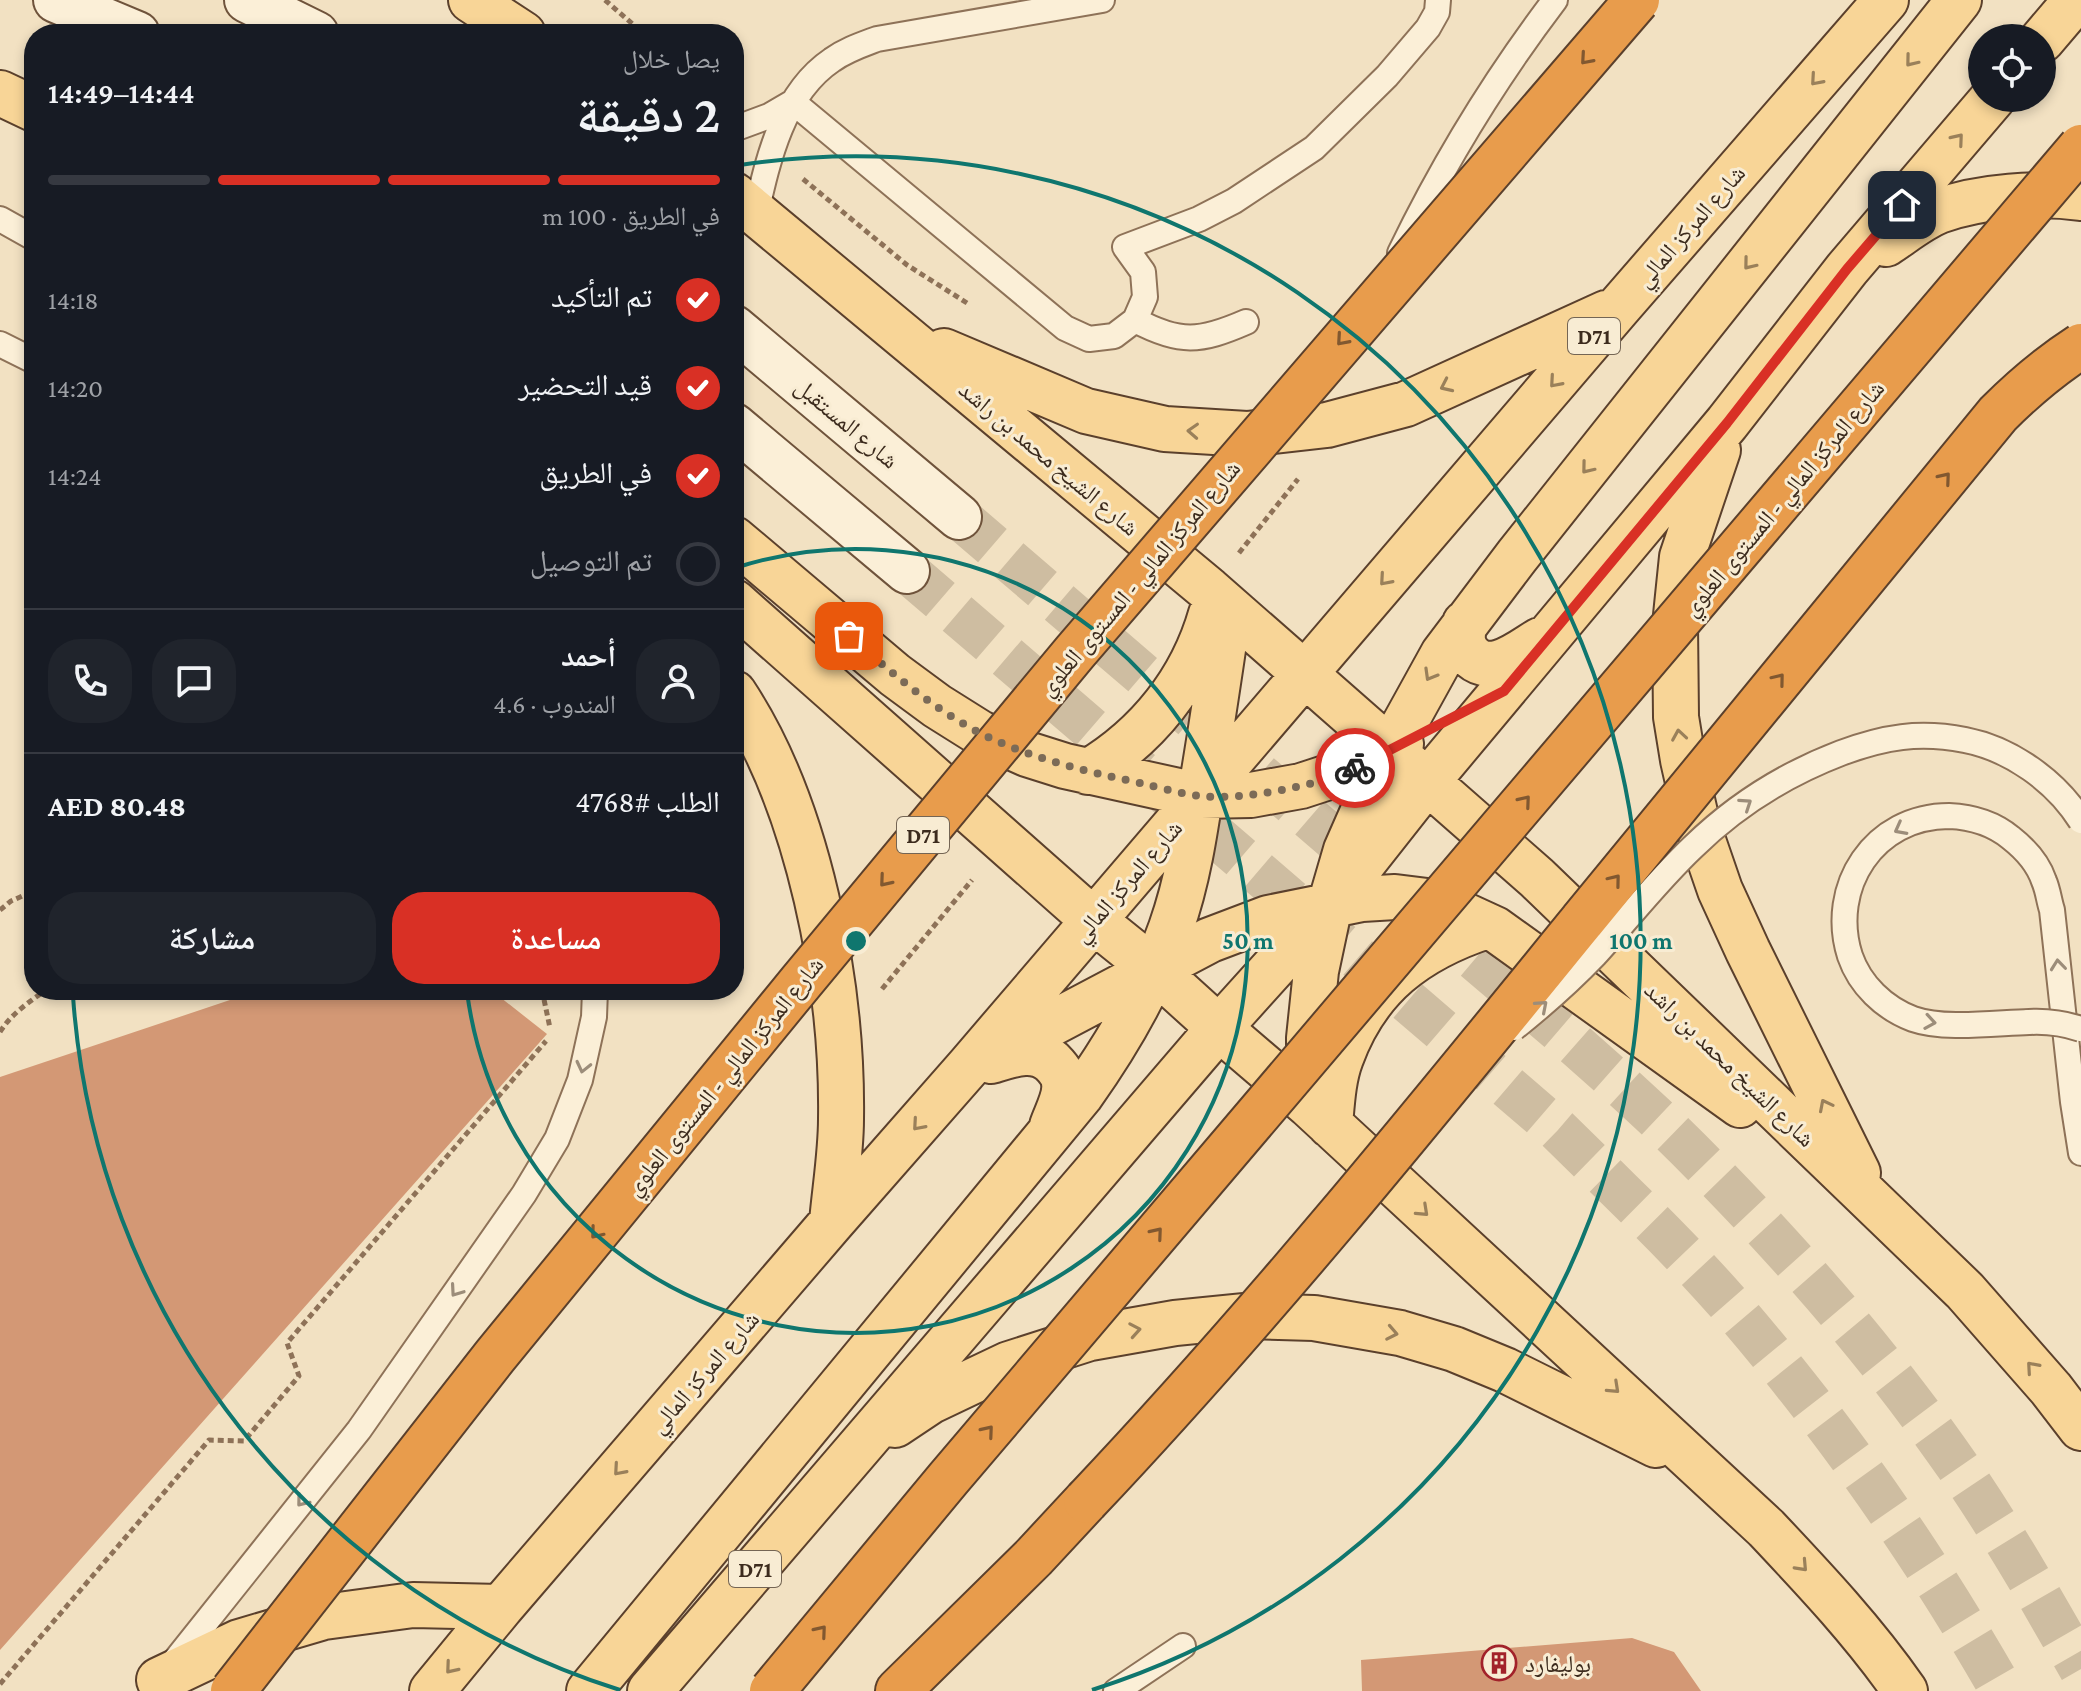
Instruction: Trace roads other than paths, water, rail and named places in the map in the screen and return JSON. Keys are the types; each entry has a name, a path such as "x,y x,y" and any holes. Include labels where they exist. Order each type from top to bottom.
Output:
{"highway":[{"name":"شارع المركز المالي - المستوى العلوي","path":"233,1691 495,1356 791,994 1075,652 1637,0"},
{"name":"شارع المركز المالي - المستوى العلوي","path":"772,1691 948,1479 2081,147"},
{"path":"898,1691 1034,1557 1156,1427 1274,1294 1998,414 2051,366 2081,346"}],"main road":[{"path":"56,0 113,24"},
{"path":"247,0 296,24"},
{"path":"471,0 508,24"},
{"name":"شارع المركز المالي","path":"432,1691 832,1222 1886,0"},
{"path":"1320,1116 1309,1049 1316,971 1330,905 1346,850 1390,750 1443,654 1959,0"},
{"path":"2056,24 2076,0"},
{"path":"0,93 24,104"},
{"name":"D71","path":"650,1691 1219,1028 1330,905 1427,782 1727,423 1847,269 1981,112"},
{"path":"1847,269 1938,211 2027,195 2081,198"},
{"name":"شارع الشيخ محمد بن راشد","path":"745,204 1221,602 1537,878 1965,1291 2081,1428"},
{"path":"896,330 1086,411 1165,429 1247,434 1327,425 1406,404 1619,307"},
{"name":"شارع المستقبل","path":"744,336 959,517"},
{"path":"1727,423 1682,557 1675,625 1676,717 1683,760 1698,826 1720,890 1872,1200"},
{"path":"744,434 907,571"},
{"path":"744,547 895,675 980,733 1027,754 1088,772 1201,796 1251,795 1301,786 1350,770 1504,691"},
{"path":"1088,772 1110,759 1149,725 1180,685 1203,639 1211,615 1221,602"},
{"path":"589,1691 1081,1095 1134,1014 1171,928 1195,840 1221,602"},
{"path":"744,611 1320,1116 1766,1528 1830,1596 1905,1691"},
{"path":"1465,623 1462,636 1465,649 1474,659 1486,664 1499,663 1557,629"},
{"path":"744,708 774,766 794,819 819,910 838,1017 841,1120 832,1222"},
{"path":"969,1066 1210,940 1268,918 1362,899 1427,901 1495,929 1872,1200"},
{"path":"1320,1116 1333,1092 1341,1059 1355,1027 1373,998 1397,973 1425,952 1487,926"},
{"path":"969,1066 1029,1052 1045,1056 1058,1068 1064,1083 1049,1133"},
{"path":"860,1448 931,1401 1009,1364 1090,1338 1175,1323 1245,1316 1314,1318 1400,1333 1454,1349 1505,1370 1699,1466"},
{"path":"154,1686 239,1642 324,1617 413,1605 501,1607"}],"lane":[{"path":"745,204 793,102 809,80 851,48 877,39 1102,0"},
{"path":"793,102 1065,328 1089,339 1114,336 1135,320 1145,297 1143,272 1125,247 1199,219 1234,201 1314,148 1387,76 1428,28 1437,12 1438,0"},
{"path":"1377,300 1454,150 1529,34 1555,0"},
{"path":"744,125 793,102"},
{"path":"0,219 24,232"},
{"path":"1135,320 1161,334 1190,338 1219,334 1246,322"},
{"path":"0,344 24,356"},
{"path":"1477,1049 1512,1030 1570,980 1694,846 1732,814 1772,786 1815,763 1867,743 1903,735 1941,735 1977,742 2012,756 2043,778 2069,802 2081,821"},
{"path":"2081,1029 2064,1023 2046,1021 1943,1024 1914,1019 1888,1007 1867,988 1853,964 1844,937 1844,909 1850,882 1863,858 1883,838 1906,824 1933,816 1968,817 2000,829 2026,850 2044,879 2052,910 2073,1102 2081,1153"},
{"path":"154,1686 359,1430 524,1194 557,1139 580,1080 594,1017 595,1000"},
{"path":"1116,1691 1183,1646"}],"tunnel":[{"path":"959,517 1375,874"},
{"path":"907,571 1558,1130 1674,1245 1777,1361 1847,1452 1912,1545 2002,1691"},
{"path":"1425,916 1570,1040 1675,1136 1811,1280 1876,1357 1965,1477 2081,1669"}],"place":[{"name":"بوليفارد","path":"1499,1663"}]}
